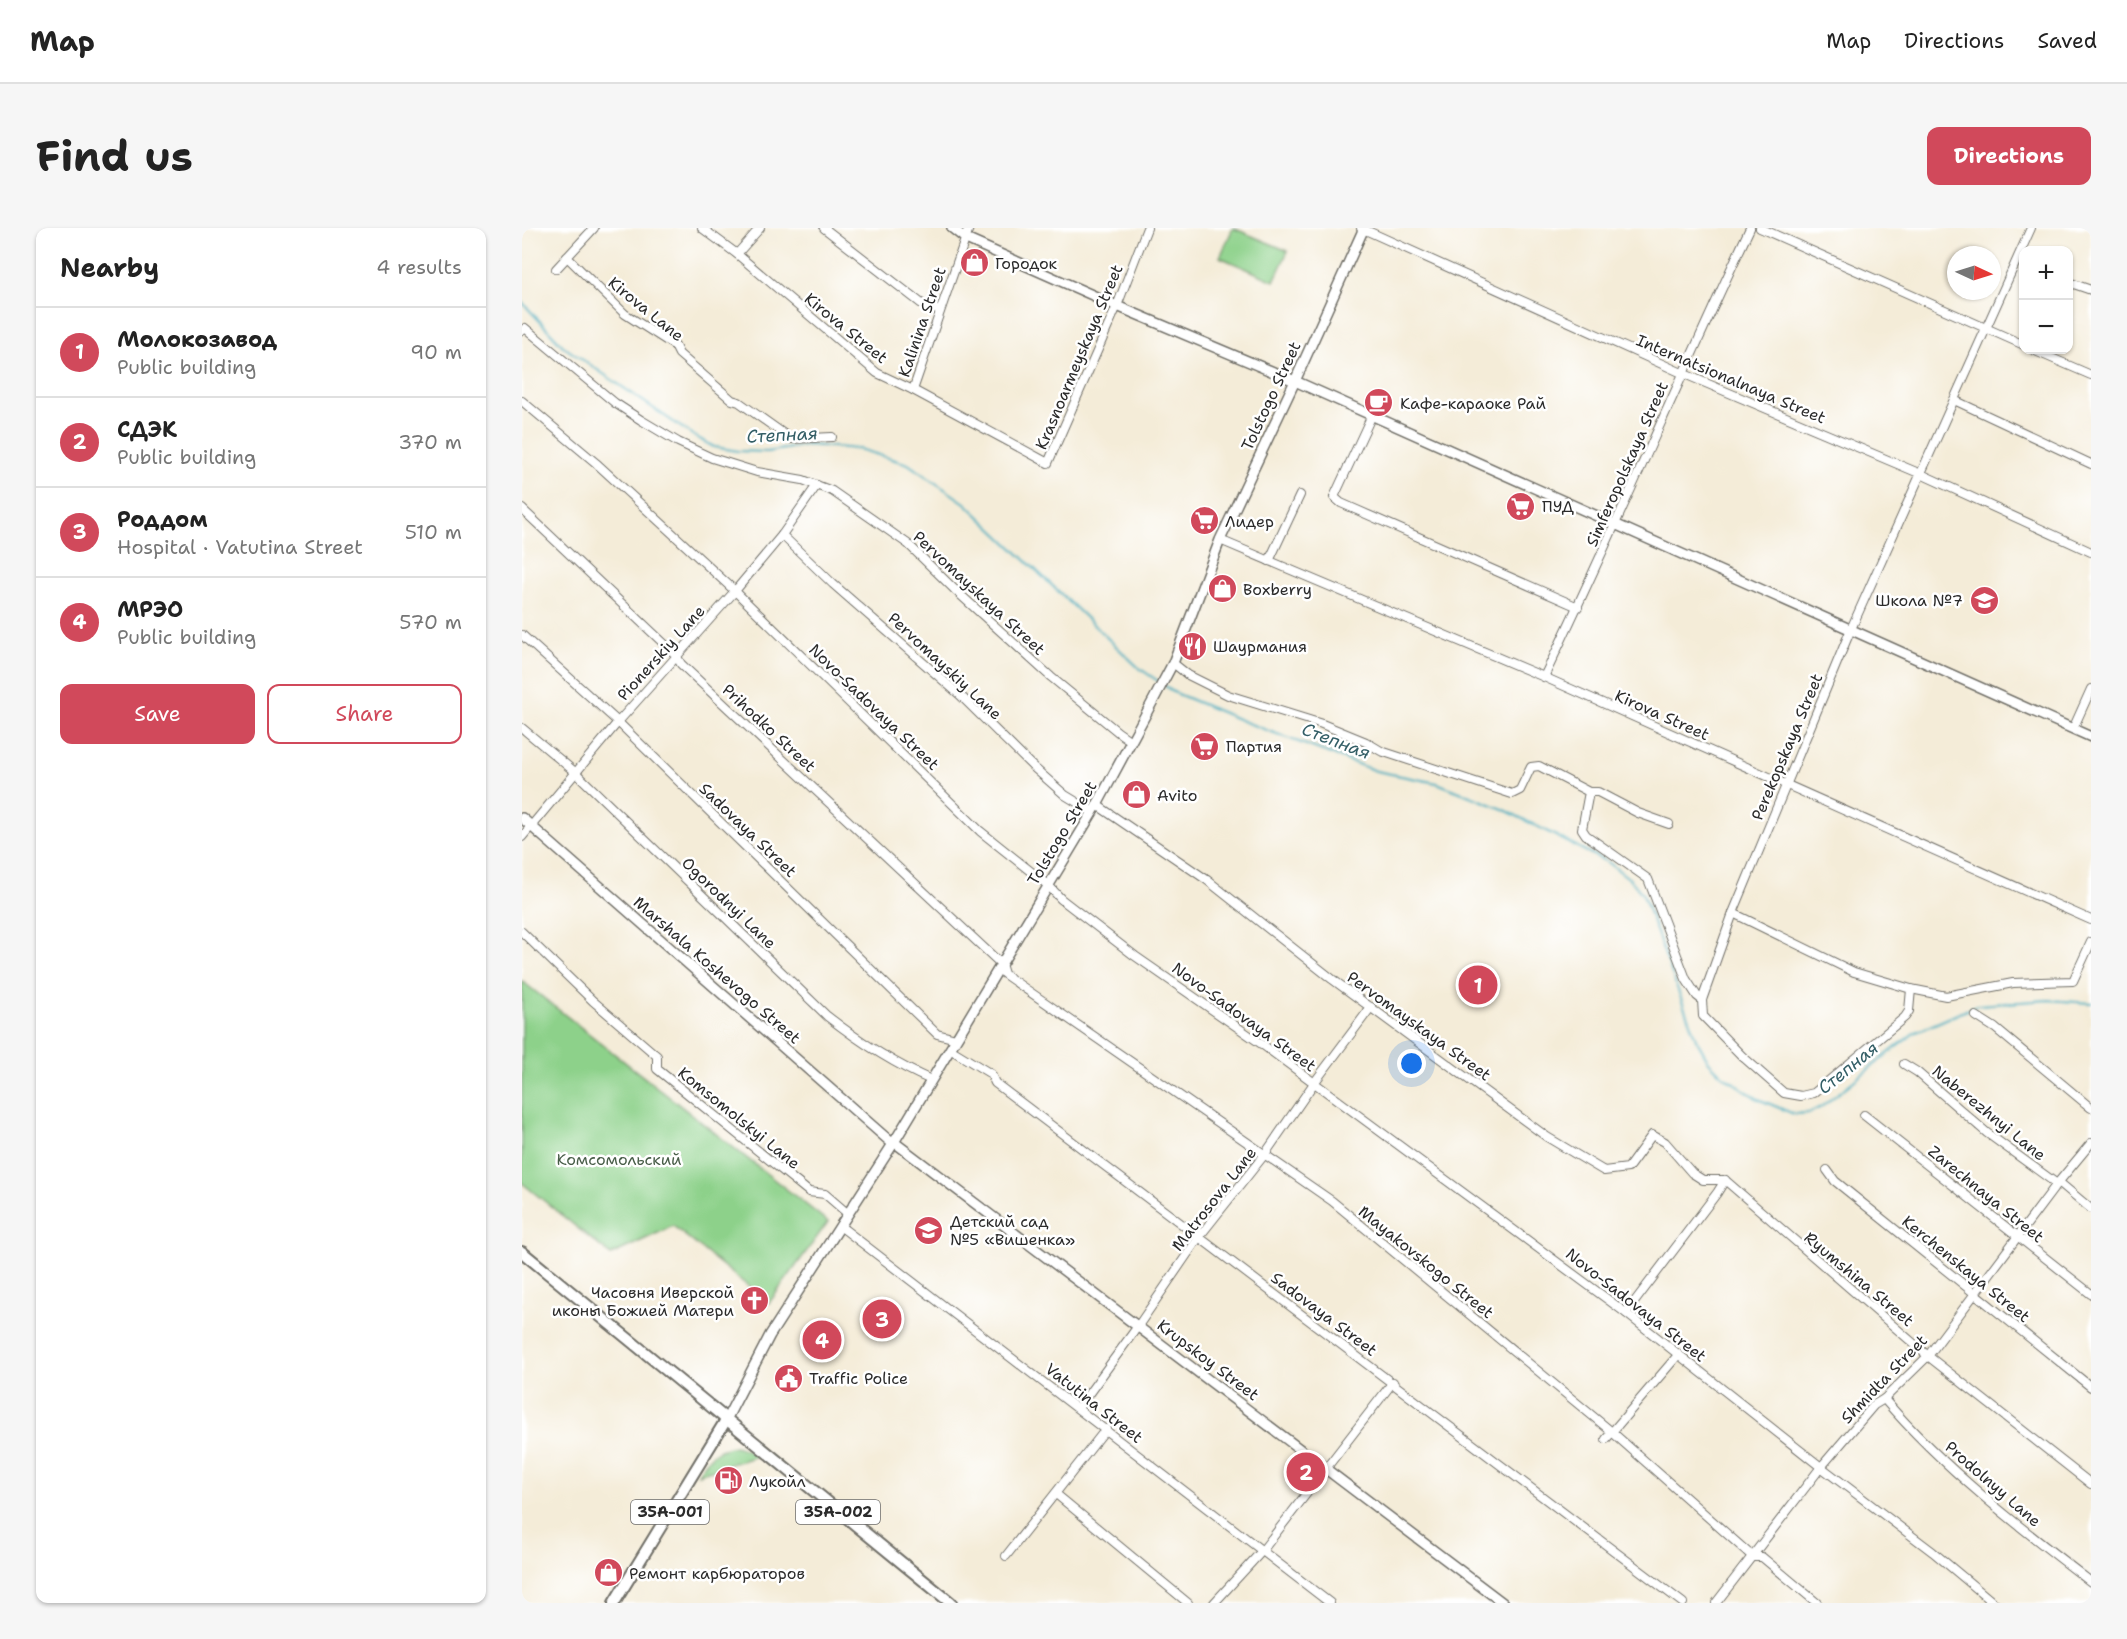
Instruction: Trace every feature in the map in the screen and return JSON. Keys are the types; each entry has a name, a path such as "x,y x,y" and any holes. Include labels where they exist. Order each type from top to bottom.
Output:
{"highway":[{"name":"35А-002","path":"522,1252 951,1603"},
{"name":"35А-001","path":"614,1603 726,1420"}],"main road":[{"path":"952,228 966,239 1372,415 2091,737"},
{"name":"Tolstogo Street","path":"726,1420 770,1335 893,1143 1095,809 1172,666 1220,540 1295,381 1363,228"},
{"name":"Marshala Koshevogo Street","path":"522,818 893,1143"},
{"name":"Krupskoy Street","path":"893,1143 1503,1603"}],"street":[{"path":"556,269 594,228"},
{"name":"Kirova Street","path":"702,228 737,254 877,373 1048,463"},
{"path":"737,254 760,228"},
{"path":"824,228 922,304 940,311"},
{"name":"Kalinina Street","path":"913,390 969,228"},
{"name":"Krasnoarmeyskaya Street","path":"1048,463 1117,306 1147,228"},
{"name":"Internatsionalnaya Street","path":"1363,228 1682,373 1921,474 2091,552"},
{"name":"Simferopolskaya Street","path":"1544,677 1750,228"},
{"path":"1760,228 2019,343"},
{"name":"Perekopskaya Street","path":"2025,246 2031,228"},
{"name":"Kirova Lane","path":"567,257 625,314 675,346 679,354 732,400 739,402 791,439 832,437"},
{"name":"Perekopskaya Street","path":"1702,1000 1733,913 1851,629 1986,329 2019,263"},
{"path":"2073,284 2091,290"},
{"name":"Pervomayskaya Street","path":"522,331 525,328 615,403 678,442 712,458 757,472 803,480 832,491 908,544 1042,669 1131,741"},
{"path":"2042,354 2091,375"},
{"path":"1954,400 2091,464"},
{"name":"Novo-Sadovaya Street","path":"522,401 596,463 735,591 980,831 1061,899 1135,956 1314,1083 1626,1313 1933,1552 1994,1603"},
{"path":"1372,415 1334,497 1341,503 1578,607"},
{"name":"Pionerskiy Lane","path":"522,837 618,722 782,535 817,485"},
{"path":"1269,561 1300,495"},
{"name":"Prihodko Street","path":"522,509 676,655 681,664 1001,964"},
{"name":"Pervomayskiy Lane","path":"782,535 833,584 960,695 1065,795 1095,809"},
{"name":"Kirova Street","path":"1220,540 1544,677 2091,920"},
{"name":"Sadovaya Street","path":"522,635 618,722 937,1034 956,1039"},
{"path":"1172,666 1228,695 1322,723 1381,751 1480,785 1512,794 1520,790 1531,767 1539,766 1589,792 1598,792 1638,813 1669,825"},
{"path":"2073,729 2091,689"},
{"name":"Ogorodnyi Lane","path":"522,728 575,772 827,1016 852,1035 904,1067 931,1080"},
{"path":"1589,792 1582,829 1586,835 1648,879 1686,979 1696,996 1702,1000 1703,1016 1784,1093 1801,1096 1814,1093 1905,1017 1909,1011 1911,989"},
{"name":"Pervomayskaya Street","path":"1095,809 1207,880 1332,979 1547,1137 1604,1172 1628,1168 1652,1135 1665,1142 1692,1173 1703,1180 1725,1180"},
{"path":"1733,913 1854,972 1911,989 1946,996 2013,983 2073,981 2091,942"},
{"name":"Komsomolskyi Lane","path":"522,932 593,1000 657,1056 657,1069 808,1192 825,1194 847,1213"},
{"name":"Mayakovskogo Street","path":"1001,964 1004,974 1332,1201 1612,1432 1753,1557 1762,1557 1817,1603"},
{"name":"Matrosova Lane","path":"1079,1407 1199,1237 1265,1154 1371,1007"},
{"path":"1976,1016 1995,1028 2091,1107"},
{"name":"Sadovaya Street","path":"950,1049 991,1074 995,1083 1683,1603"},
{"name":"Naberezhnyi Lane","path":"1904,1064 1917,1072 1987,1133 2091,1209"},
{"name":"Zarechnaya Street","path":"1864,1115 2091,1294"},
{"name":"Shmidta Street","path":"1716,1603 1821,1467 1874,1405 1884,1399 1928,1356 2058,1183 2091,1143"},
{"name":"Kerchenskaya Street","path":"1827,1170 1835,1181 2091,1387"},
{"path":"1626,1313 1725,1180"},
{"name":"Ryumshina Street","path":"1725,1180 1928,1356 2091,1484"},
{"name":"Vatutina Street","path":"840,1226 1079,1407 1330,1603"},
{"path":"1606,1439 1678,1355"},
{"path":"1214,1603 1262,1551 1392,1382"},
{"name":"Prodolnyy Lane","path":"1884,1399 1904,1422 2002,1514 2091,1582"},
{"path":"1006,1556 1106,1429"},
{"path":"1056,1494 1188,1603"}],"green space":[{"path":"1233,228 1288,251 1274,281 1220,257"},
{"name":"Комсомольский","path":"522,981 828,1222 769,1303 673,1226 611,1255 522,1183"},
{"path":"735,1446 757,1456 698,1474 712,1455 722,1449"}],"waterway":[{"name":"Степная","path":"522,302 564,347 694,436 714,447 767,452 808,445 859,449 908,464 965,503 1139,668 1161,683"},
{"name":"Степная","path":"1165,686 1173,692 1245,722 1376,771 1437,783 1503,809 1609,863 1631,880 1643,895 1696,1039 1709,1062 1722,1075 1758,1099 1794,1114 1809,1113 1821,1107 1914,1033 1978,1005 2048,1000 2091,1003"}],"place":[{"name":"Городок","path":"974,263"},
{"name":"Кафе-караоке Рай","path":"1379,403"},
{"name":"ПУД","path":"1521,506"},
{"name":"Лидер","path":"1204,521"},
{"name":"Boxberry","path":"1222,589"},
{"name":"Школа №7","path":"1984,600"},
{"name":"Шаурмания","path":"1192,646"},
{"name":"Партия","path":"1205,746"},
{"name":"Avito","path":"1136,795"},
{"name":"Молокозавод","path":"1478,985"},
{"name":"Детский сад №5 «Вишенка»","path":"929,1230"},
{"name":"Часовня Иверской иконы Божией Матери","path":"755,1301"},
{"name":"Роддом","path":"882,1319"},
{"name":"МРЭО","path":"822,1340"},
{"name":"Traffic Police","path":"788,1378"},
{"name":"СДЭК","path":"1306,1472"},
{"name":"Лукойл","path":"728,1481"},
{"name":"Ремонт карбюраторов","path":"608,1573"}]}
